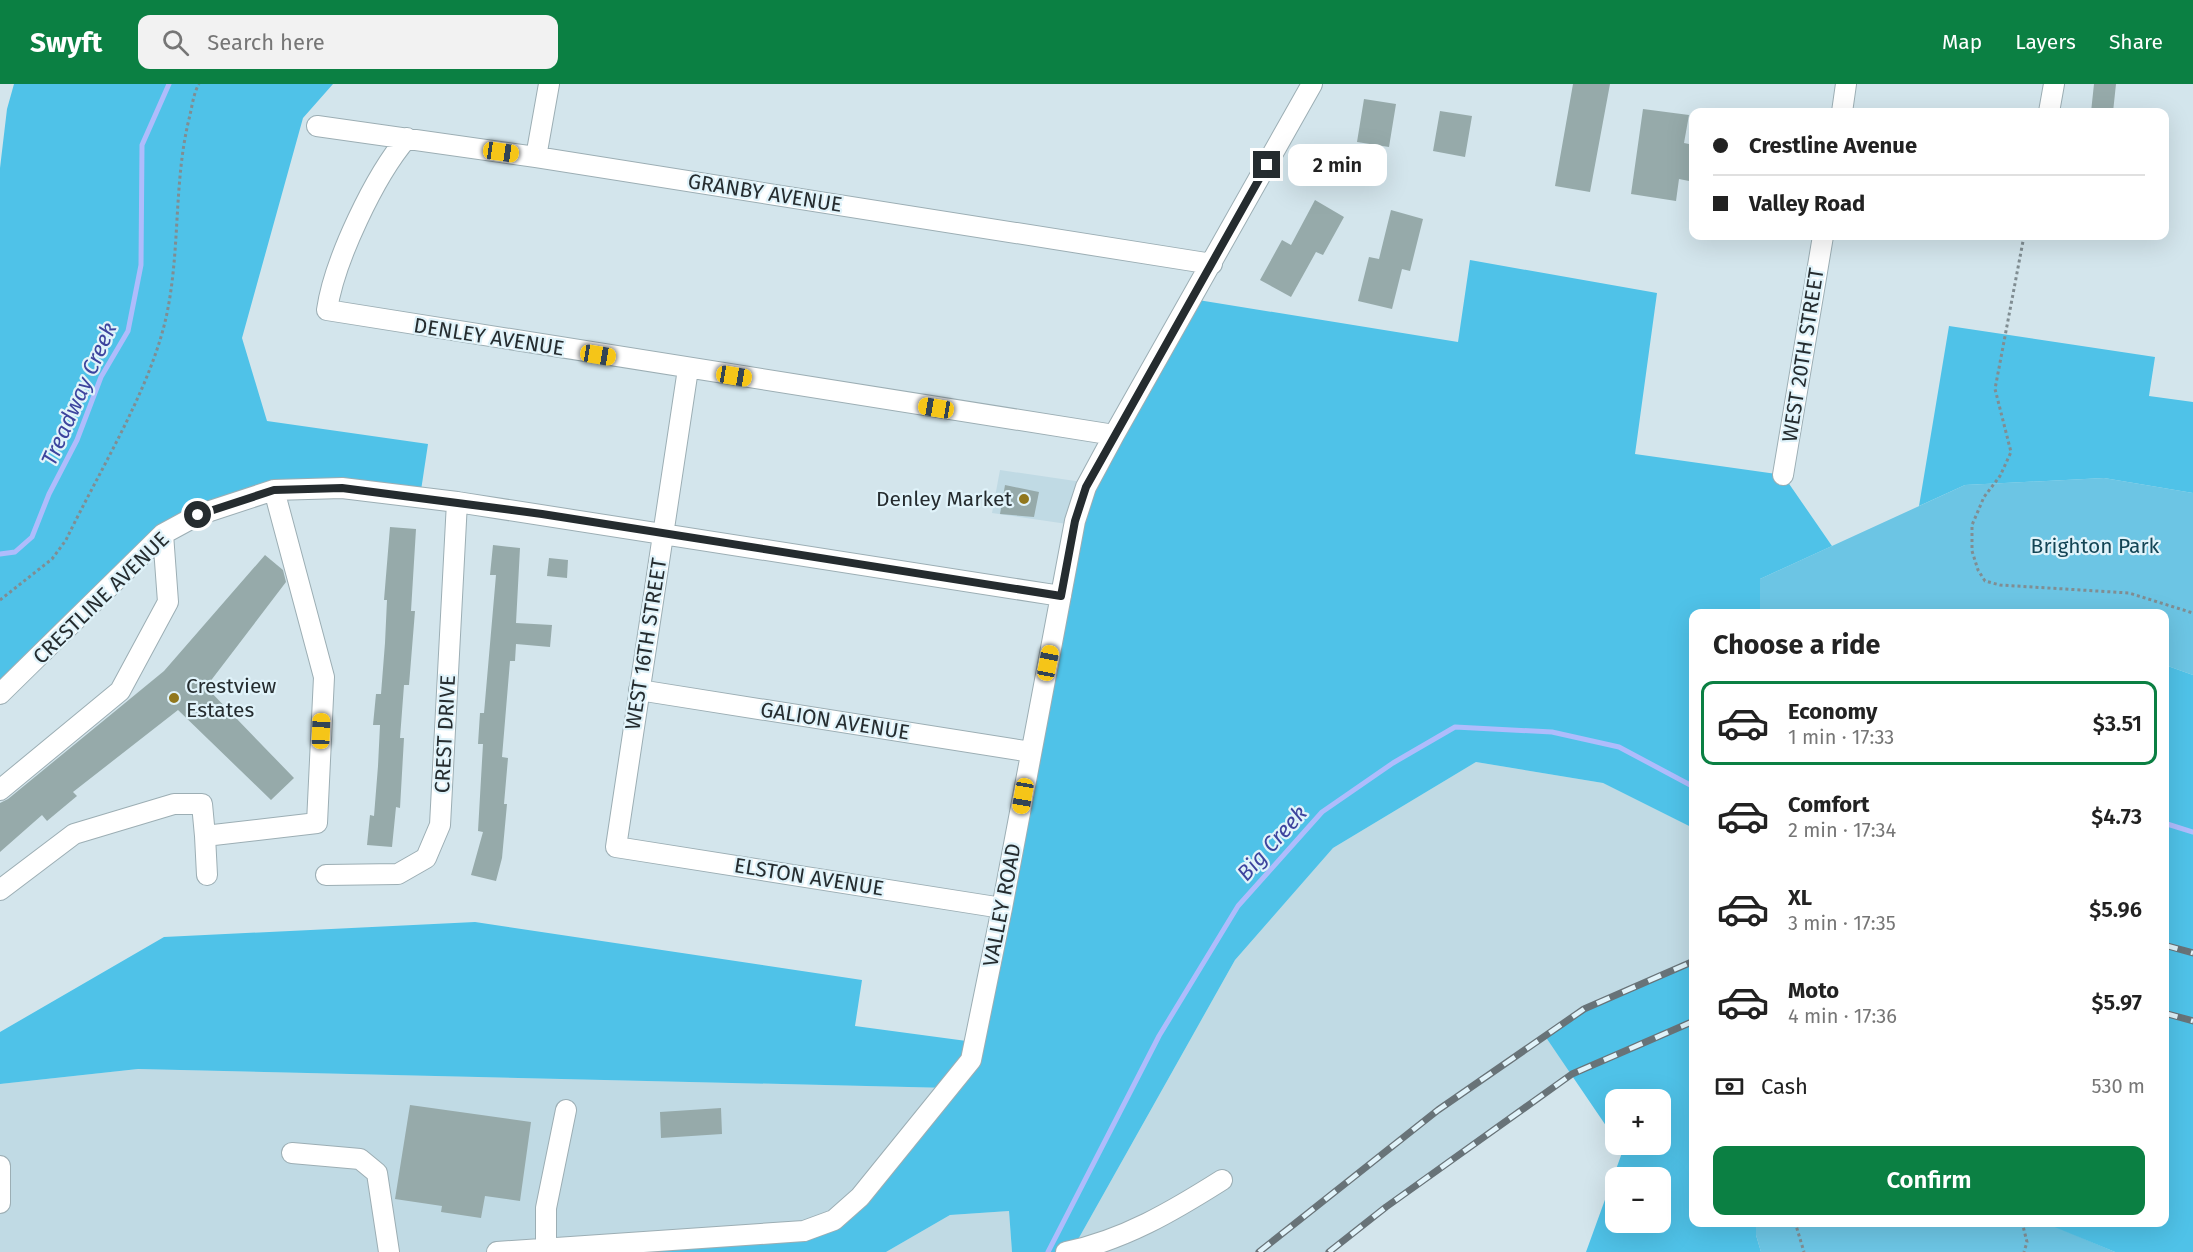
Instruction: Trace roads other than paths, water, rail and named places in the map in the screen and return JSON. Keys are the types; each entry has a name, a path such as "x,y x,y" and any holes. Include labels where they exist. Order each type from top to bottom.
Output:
{"street":[{"path":"536,157 549,84"},
{"name":"VALLEY ROAD","path":"497,1252 804,1231 834,1220 860,1197 970,1060 1002,908 1075,521 1086,487 1212,264 1309,84"},
{"path":"1843,108 1846,84"},
{"path":"2050,108 2054,84"},
{"name":"GRANBY AVENUE","path":"317,126 536,157 1212,264"},
{"name":"DENLEY AVENUE","path":"407,138 391,156 339,261 331,285 327,310 1114,435"},
{"name":"WEST 20TH STREET","path":"1783,475 1822,240"},
{"name":"WEST 16TH STREET","path":"616,847 688,369"},
{"name":"CRESTLINE AVENUE","path":"0,694 164,534 198,515 274,490 342,488 457,502 1061,596"},
{"path":"205,836 317,823 324,677 274,490"},
{"name":"CREST DRIVE","path":"326,875 398,874 426,858 440,825 457,502"},
{"path":"0,790 120,691 168,602 164,534"},
{"name":"GALION AVENUE","path":"639,690 1031,752"},
{"path":"0,890 74,834 174,804 202,804 207,875"},
{"name":"ELSTON AVENUE","path":"616,847 1002,908"},
{"path":"542,1249 546,1208 566,1110"},
{"path":"292,1153 360,1159 377,1173 389,1252"},
{"path":"0,1166 0,1203"},
{"path":"1066,1252 1096,1246 1161,1218 1222,1179"}],"waterway":[{"name":"Treadway Creek","path":"0,554 15,552 32,537 49,494 77,440 101,377 128,331 141,265 142,145 169,84"},
{"name":"Big Creek","path":"1048,1252 1159,1036 1238,906 1322,812 1393,763 1455,727 1552,732 1619,747 1689,784"},
{"name":"Big Creek","path":"2169,825 2193,832"}],"railway":[{"path":"2169,946 2193,953"},
{"path":"1259,1252 1438,1110 1584,1009 1689,963"},
{"path":"2169,1014 2193,1021"},
{"path":"1329,1252 1386,1207 1572,1074 1689,1023"}],"place":[{"name":"Denley Market","path":"1024,499"},
{"name":"Crestview Estates","path":"174,698"}],"park label":[{"name":"Brighton Park","path":"2095,546"}]}
